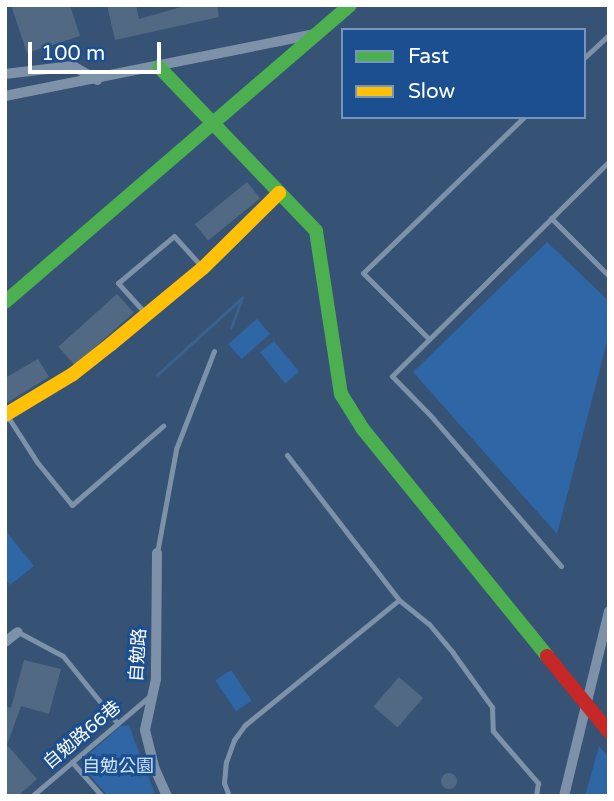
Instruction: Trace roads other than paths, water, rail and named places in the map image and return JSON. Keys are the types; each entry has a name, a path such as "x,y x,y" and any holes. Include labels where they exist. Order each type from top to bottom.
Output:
{"street":[{"path":"5,302 350,5"},
{"path":"5,96 97,80 318,33"},
{"path":"7,70 73,66 97,80"},
{"path":"159,67 316,231 341,394 362,428 609,732"},
{"path":"6,414 73,374 202,268 279,193"},
{"name":"自勉路","path":"157,553 156,679 150,696 145,730 154,767 167,796"},
{"path":"564,796 609,611"},
{"path":"5,642 18,632"}],"lane":[{"path":"586,56 609,35"},
{"path":"429,339 363,273 522,119"},
{"path":"561,565 431,416 392,376 609,161"},
{"path":"551,218 609,276"},
{"path":"146,314 118,283 174,236 202,268"},
{"path":"157,553 176,449 214,351"},
{"path":"6,414 37,462 72,505 163,426"},
{"path":"287,455 400,600 429,624 492,707 493,731 538,783 536,796"},
{"path":"229,796 224,783 226,762 234,740 245,725 400,600"},
{"path":"18,632 63,656 118,724"},
{"name":"自勉路66巷","path":"32,796 150,696"},
{"path":"72,762 102,796"}],"waterway":[{"path":"157,375 242,298"},
{"path":"231,328 241,301"}],"park label":[{"name":"自勉公園","path":"118,766"}]}
